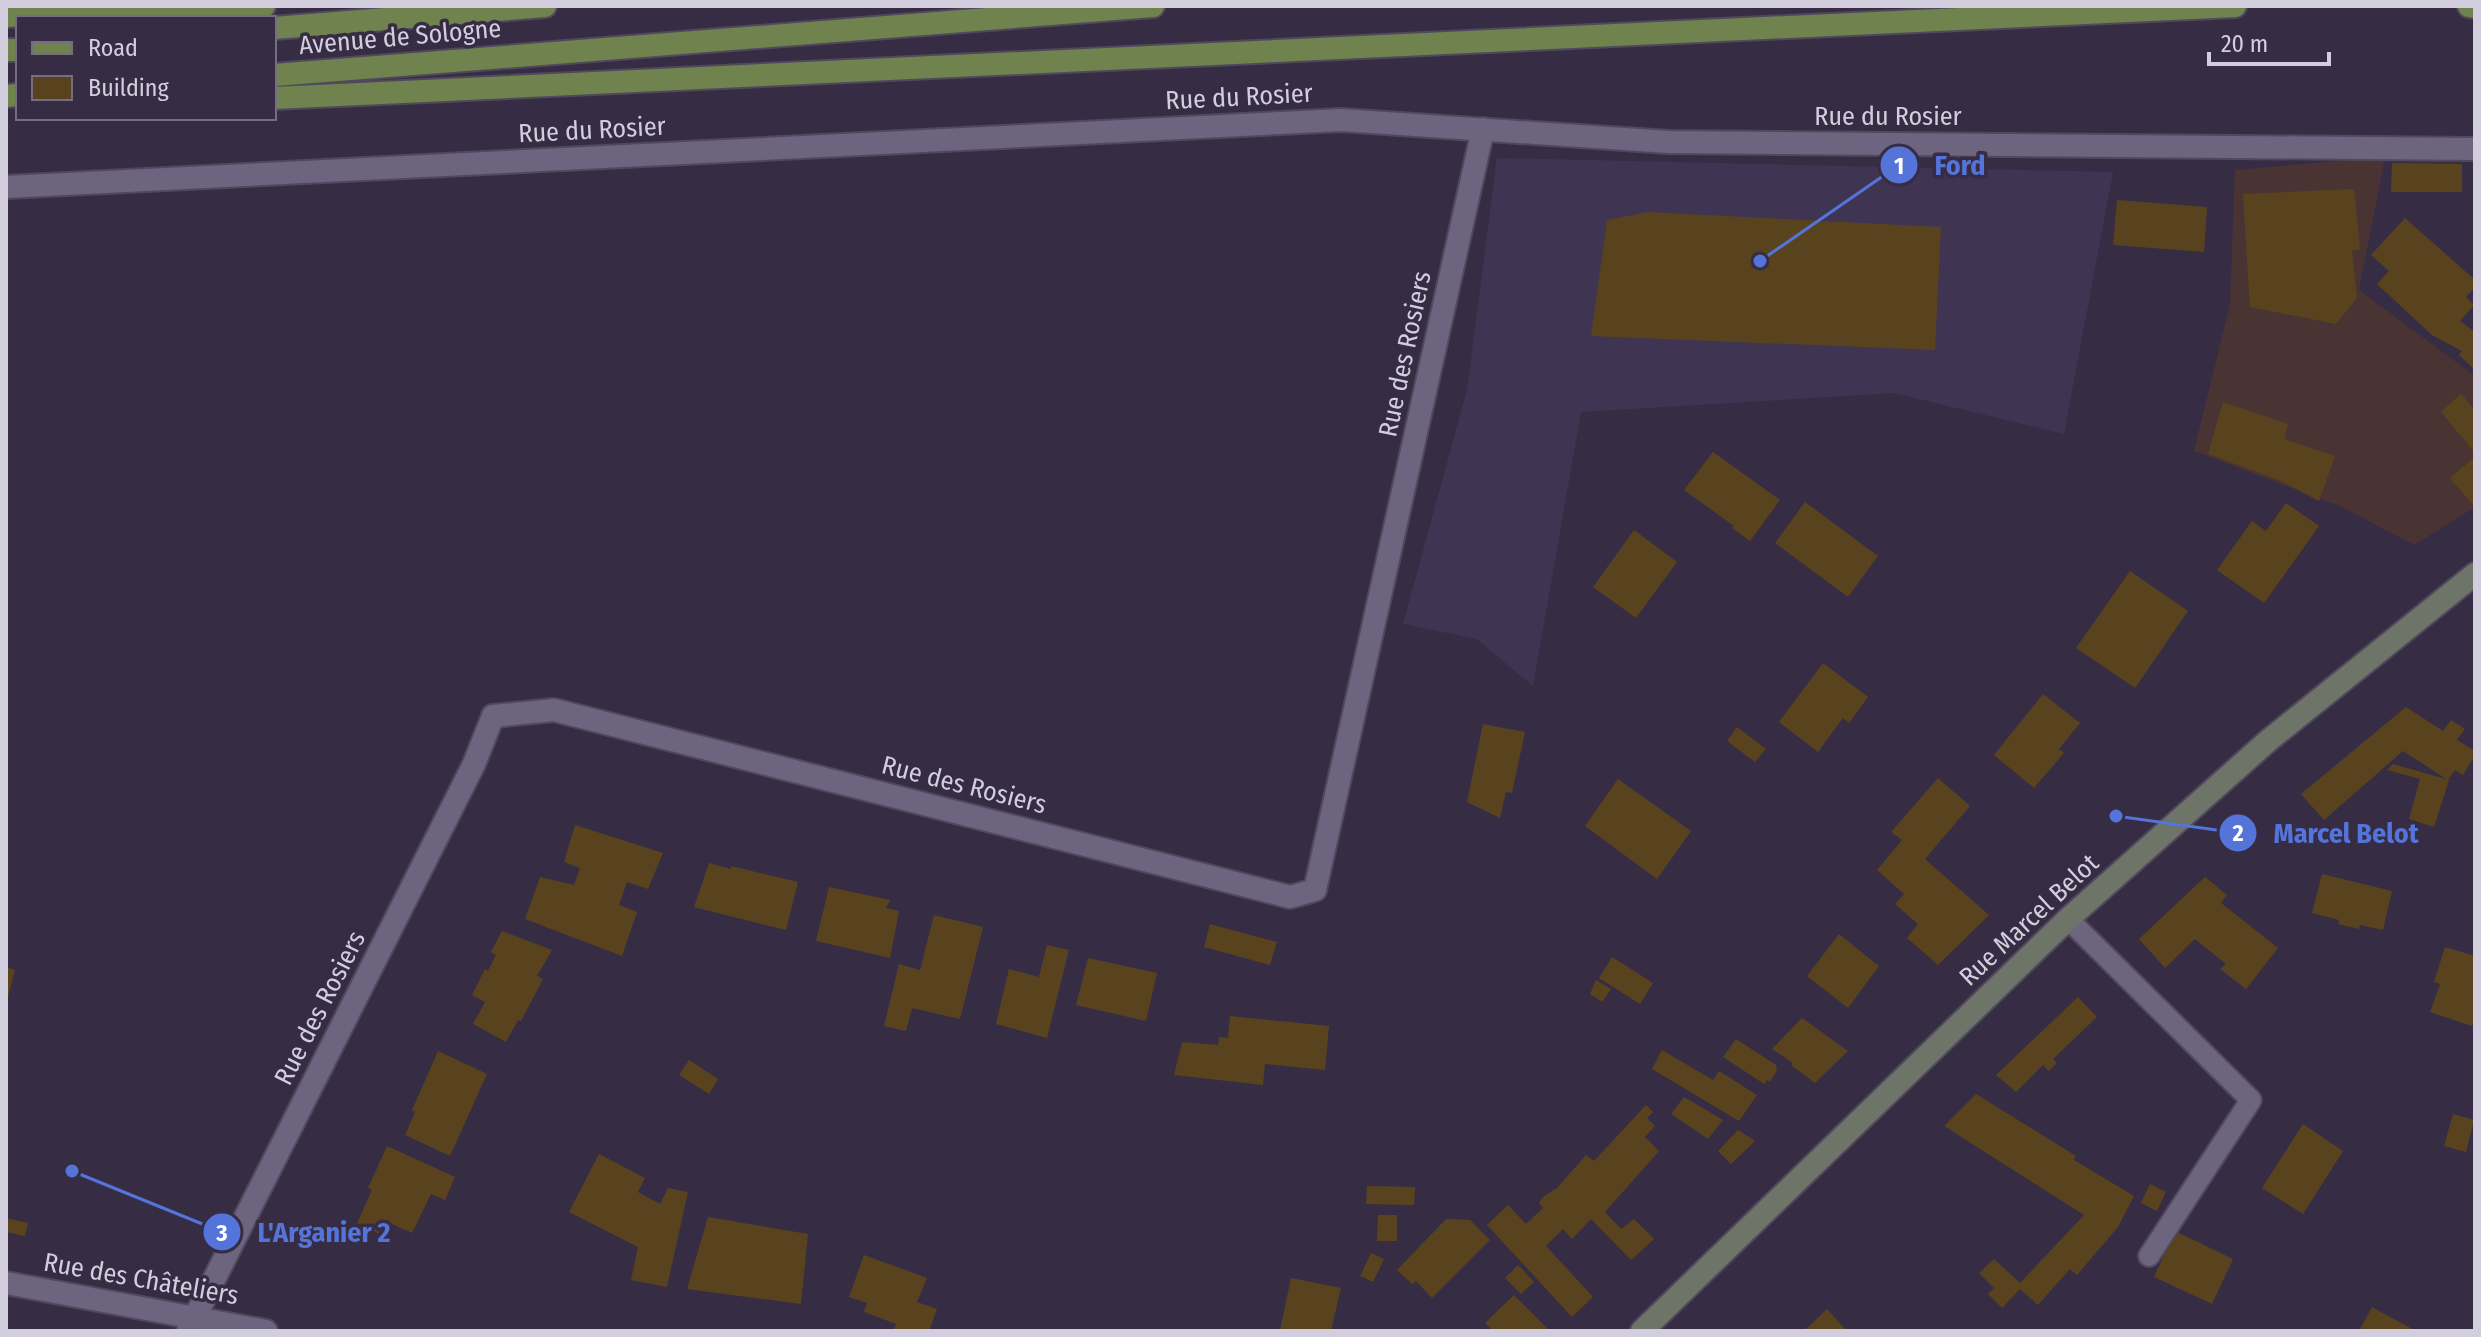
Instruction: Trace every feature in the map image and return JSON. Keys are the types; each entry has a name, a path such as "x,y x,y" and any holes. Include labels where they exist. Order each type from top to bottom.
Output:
{"main road":[{"path":"6,16 264,6"},
{"name":"Avenue de Sologne","path":"276,28 545,6"},
{"name":"Avenue de Sologne","path":"276,75 1153,6"},
{"path":"1835,23 2033,6"},
{"path":"276,98 2235,6"},
{"name":"Rue Marcel Belot","path":"1642,1331 2068,919 2269,740 2475,574"}],"street":[{"name":"Rue du Rosier","path":"6,187 1341,120 1669,142 2475,149"},
{"name":"Rue des Rosiers","path":"191,1324 460,791 493,716 554,710 1290,897 1315,890 1483,129"},
{"name":"Rue des Châteliers","path":"6,1283 191,1324 266,1331"}],"lane":[{"path":"2068,919 2251,1100 2149,1256"}],"shaded area":[{"path":"2385,157 2359,290 2475,376 2475,507 2414,545 2340,506 2194,451 2230,304 2235,170"},
{"path":"1497,158 2113,172 2064,434 1894,393 1581,412 1533,686 1477,639 1403,624 1467,390"}],"building":[{"path":"2392,163 2462,164 2462,192 2391,192"},
{"path":"2354,189 2360,249 2352,251 2357,298 2336,324 2250,307 2243,194"},
{"path":"2117,200 2207,207 2204,252 2113,245"},
{"path":"1648,212 1941,227 1935,350 1591,336 1607,220"},
{"path":"2405,218 2475,280 2475,287 2466,297 2474,305 2460,321 2475,332 2475,370 2459,355 2462,351 2432,335 2377,284 2389,271 2371,255"},
{"path":"2461,394 2475,410 2475,453 2441,412"},
{"path":"2223,402 2288,424 2284,439 2335,456 2319,501 2279,480 2208,454"},
{"path":"1713,452 1780,500 1750,541 1684,490"},
{"path":"2475,457 2475,501 2472,504 2450,478"},
{"path":"1805,502 1878,556 1848,597 1775,543"},
{"path":"2286,503 2319,526 2264,603 2217,570 2252,521 2266,531"},
{"path":"1634,530 1677,562 1636,618 1593,587"},
{"path":"2130,571 2188,611 2135,688 2076,648"},
{"path":"1823,663 1868,697 1849,723 1843,718 1818,752 1779,722"},
{"path":"2043,694 2080,723 2059,749 2064,753 2034,788 1994,755"},
{"path":"2406,707 2443,731 2451,720 2465,729 2457,740 2475,751 2475,755 2463,775 2455,770 2448,780 2403,751 2324,820 2301,794"},
{"path":"1483,724 1525,732 1512,793 1506,792 1500,818 1467,802"},
{"path":"1737,727 1766,749 1755,762 1727,741"},
{"path":"2393,764 2449,780 2434,827 2409,819 2420,779 2387,770"},
{"path":"1938,778 1970,806 1925,859 1989,915 1938,965 1907,938 1918,924 1895,904 1904,894 1877,870 1902,840 1891,832"},
{"path":"1618,779 1691,831 1657,879 1585,826"},
{"path":"575,825 663,853 648,889 627,882 619,905 637,912 622,956 525,919 540,877 574,885 580,868 564,862"},
{"path":"709,863 798,882 786,930 694,907"},
{"path":"2322,874 2392,891 2383,930 2338,924 2339,920 2312,913"},
{"path":"2205,877 2227,895 2221,903 2278,948 2246,989 2220,969 2226,964 2195,939 2165,968 2139,939"},
{"path":"829,887 890,900 886,908 899,911 890,958 816,941"},
{"path":"934,915 983,927 960,1019 912,1008 906,1031 884,1026 899,964 920,970"},
{"path":"1210,924 1277,942 1270,965 1204,947"},
{"path":"502,931 552,950 537,976 543,979 506,1042 473,1024 485,1002 472,995 496,955 491,952"},
{"path":"1839,934 1879,966 1848,1008 1807,976"},
{"path":"1047,945 1069,950 1047,1038 996,1024 1009,969 1039,977"},
{"path":"2445,947 2475,956 2475,1016 2472,1026 2430,1012 2440,984 2434,982"},
{"path":"1612,957 1653,983 1640,1004 1599,978"},
{"path":"1088,958 1157,973 1146,1021 1076,1005"},
{"path":"6,967 15,970 7,1001 6,1001"},
{"path":"1596,980 1611,989 1602,1002 1590,994"},
{"path":"2078,997 2097,1017 2053,1059 2057,1063 2049,1071 2043,1065 2016,1092 1996,1075"},
{"path":"1230,1016 1329,1026 1325,1070 1265,1064 1263,1085 1174,1075 1182,1042 1218,1045 1219,1037 1228,1038"},
{"path":"1802,1018 1848,1051 1815,1083 1772,1049"},
{"path":"1736,1039 1776,1065 1777,1070 1770,1082 1767,1080 1764,1084 1723,1057"},
{"path":"1662,1050 1713,1080 1719,1071 1757,1095 1739,1121 1652,1069"},
{"path":"438,1051 487,1074 450,1156 405,1135 415,1112 412,1110"},
{"path":"689,1060 718,1079 709,1094 679,1075"},
{"path":"1976,1094 2134,1196 2118,1227 2077,1275 2070,1269 2038,1305 2020,1289 2002,1308 1988,1294 1994,1288 1979,1273 1994,1259 2020,1283 2084,1215 1944,1126"},
{"path":"1684,1097 1723,1120 1708,1139 1671,1114"},
{"path":"1646,1105 1653,1112 1647,1118 1655,1126 1645,1137 1659,1151 1605,1212 1621,1229 1634,1219 1654,1239 1631,1260 1591,1219 1572,1239 1563,1229 1546,1246 1593,1297 1572,1317 1487,1225 1508,1205 1526,1224 1543,1208 1539,1203 1543,1197 1557,1188 1586,1155 1594,1161"},
{"path":"2453,1114 2474,1120 2466,1152 2444,1146"},
{"path":"2303,1124 2343,1151 2303,1214 2262,1188"},
{"path":"1738,1130 1755,1141 1731,1164 1718,1151"},
{"path":"387,1146 455,1177 445,1200 431,1194 412,1233 392,1224 386,1237 357,1223 372,1190 368,1188"},
{"path":"599,1154 645,1178 638,1192 660,1204 668,1188 688,1192 667,1287 631,1280 638,1247 569,1212"},
{"path":"2150,1184 2166,1192 2157,1211 2141,1203"},
{"path":"1367,1186 1415,1187 1414,1205 1366,1204"},
{"path":"1378,1215 1397,1215 1397,1241 1377,1241"},
{"path":"708,1217 808,1234 801,1304 687,1289"},
{"path":"6,1218 28,1223 25,1236 6,1232"},
{"path":"1446,1219 1470,1220 1490,1240 1432,1298 1416,1281 1412,1284 1397,1270"},
{"path":"2175,1231 2233,1259 2212,1304 2154,1277"},
{"path":"1371,1253 1384,1259 1373,1282 1360,1276"},
{"path":"864,1255 927,1278 917,1302 937,1309 929,1331 894,1329 896,1324 864,1312 867,1303 849,1297"},
{"path":"1518,1265 1534,1282 1521,1294 1505,1278"},
{"path":"1291,1278 1341,1288 1331,1331 1280,1330"},
{"path":"1514,1295 1550,1331 1493,1331 1485,1323"},
{"path":"2372,1307 2416,1331 2359,1331"},
{"path":"1827,1309 1847,1331 1804,1331"}],"place":[{"name":"Ford","path":"1760,261"},
{"name":"Marcel Belot","path":"2116,816"},
{"name":"L'Arganier 2","path":"72,1171"}]}
